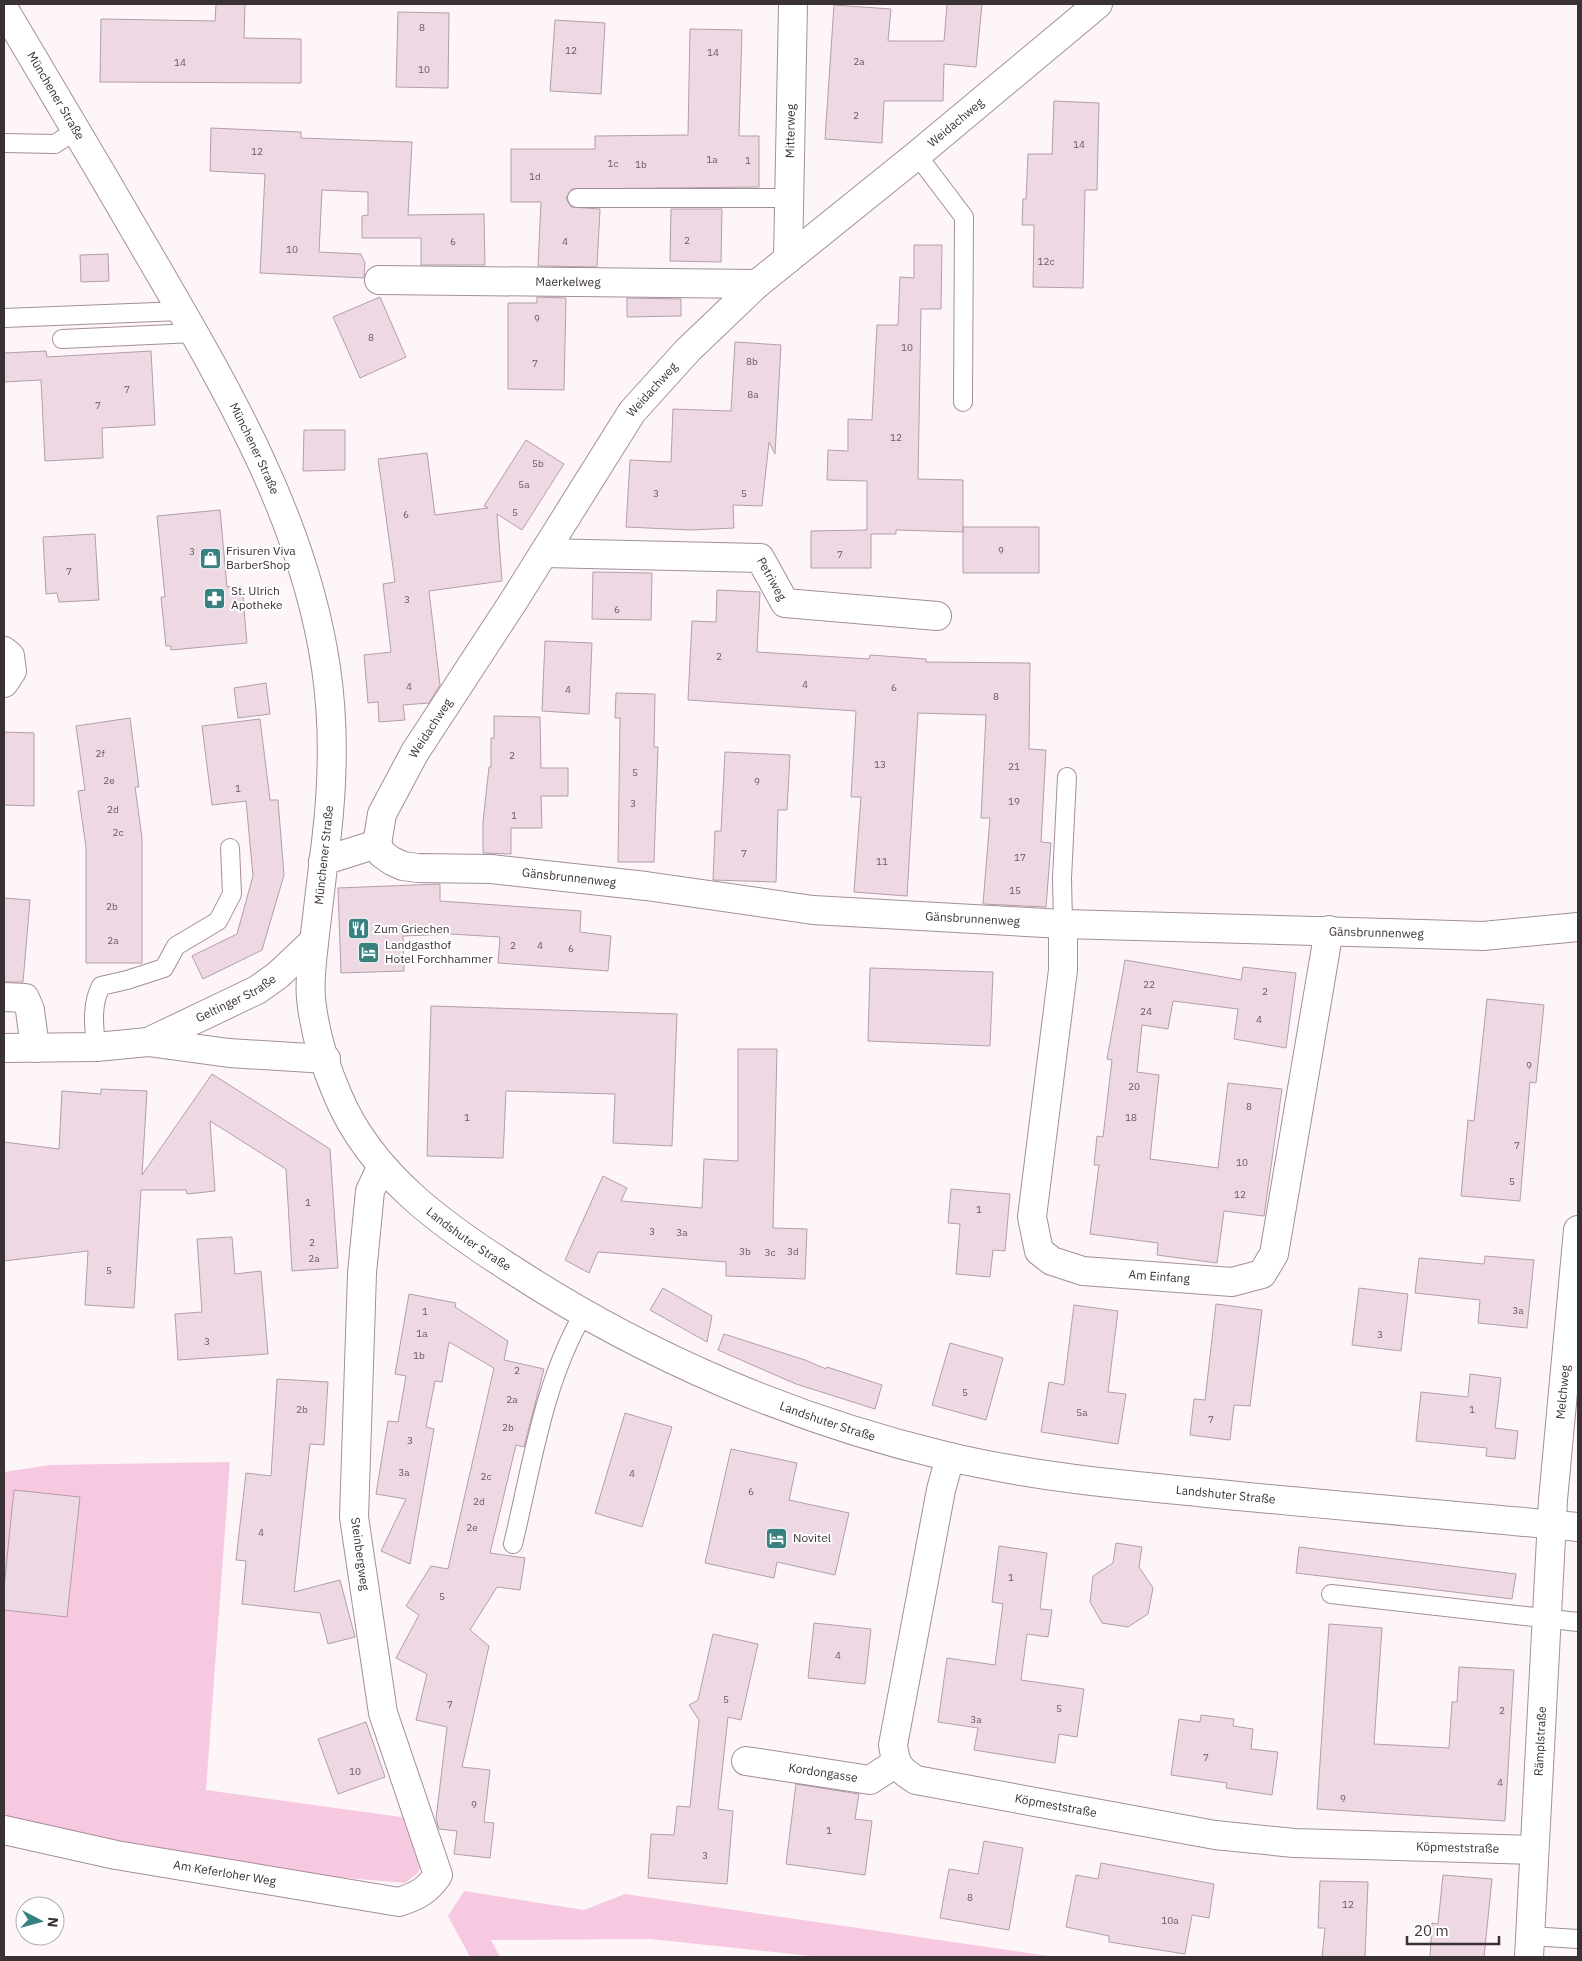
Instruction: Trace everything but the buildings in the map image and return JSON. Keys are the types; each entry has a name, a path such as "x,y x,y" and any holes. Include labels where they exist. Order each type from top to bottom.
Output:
{"street":[{"name":"Mitterweg","path":"788,259 793,4"},
{"name":"Weidachweg","path":"377,844 382,814 415,752 544,553 632,412 688,350 757,284 918,155 1098,4"},
{"name":"Münchener Straße","path":"4,9 188,322 270,478 291,528 321,640 330,705 332,744 330,801 314,941"},
{"name":"Maerkelweg","path":"379,280 757,284"},
{"name":"Petriweg","path":"544,553 760,558 785,603 937,616"},
{"path":"4,651 10,656 12,670 4,683"},
{"path":"323,861 377,844"},
{"name":"Gänsbrunnenweg","path":"377,844 382,854 403,866 491,869 646,886 813,910 1063,924 1329,930 1484,936 1578,928"},
{"name":"Am Einfang","path":"1063,924 1063,970 1032,1217 1039,1251 1052,1261 1083,1271 1232,1282 1262,1274 1274,1254 1329,930"},
{"name":"Geltinger Straße","path":"148,1042 257,990 278,975 314,941"},
{"name":"Landshuter Straße","path":"314,941 311,995 326,1059 338,1097 357,1131 382,1166 426,1209 479,1248 584,1313 688,1368 770,1402 861,1433 950,1457 1032,1473 1111,1483 1565,1526"},
{"path":"4,996 25,998 30,1010 35,1048"},
{"name":"Geltinger Straße","path":"4,1048 96,1047 148,1042 229,1053 326,1059"},
{"name":"Steinbergweg","path":"382,1166 370,1191 362,1273 354,1517 384,1713 438,1875"},
{"name":"Melchweg","path":"1565,1526 1578,1230"},
{"path":"896,1763 893,1745 941,1490 950,1457"},
{"name":"Rämplstraße","path":"1530,1947 1545,1620 1565,1526"},
{"name":"Kordongasse","path":"746,1761 870,1780 896,1763"},
{"name":"Köpmeststraße","path":"896,1763 904,1772 916,1780 1215,1835 1294,1843 1534,1850"},
{"name":"Am Keferloher Weg","path":"4,1830 116,1855 399,1902 420,1896 430,1887 438,1875"}],"lane":[{"path":"4,143 55,144 76,130"},
{"path":"918,155 964,217 963,402"},
{"path":"577,198 789,198"},
{"path":"4,318 188,322"},
{"path":"62,340 188,322"},
{"path":"1063,924 1062,878 1067,777"},
{"path":"96,1047 95,997 100,986 127,980 164,968 176,946 218,921 232,894 230,848"},
{"path":"513,1544 551,1384 572,1332 584,1313"},
{"path":"1331,1594 1545,1620 1578,1622"},
{"path":"1530,1947 1578,1939"}],"shaded area":[{"path":"230,1462 206,1790 408,1818 424,1857 418,1873 405,1883 323,1876 17,1823 4,1817 4,1472 50,1465"},
{"path":"464,1891 584,1910 625,1894 1055,1957 821,1957 650,1939 491,1940 500,1957 470,1957 448,1916"}],"place":[{"name":"Frisuren Viva BarberShop","path":"210,558"},
{"name":"St. Ulrich Apotheke","path":"215,598"},
{"name":"Zum Griechen","path":"358,929"},
{"name":"Landgasthof Hotel Forchhammer","path":"369,952"},
{"name":"Novitel","path":"777,1538"}]}
